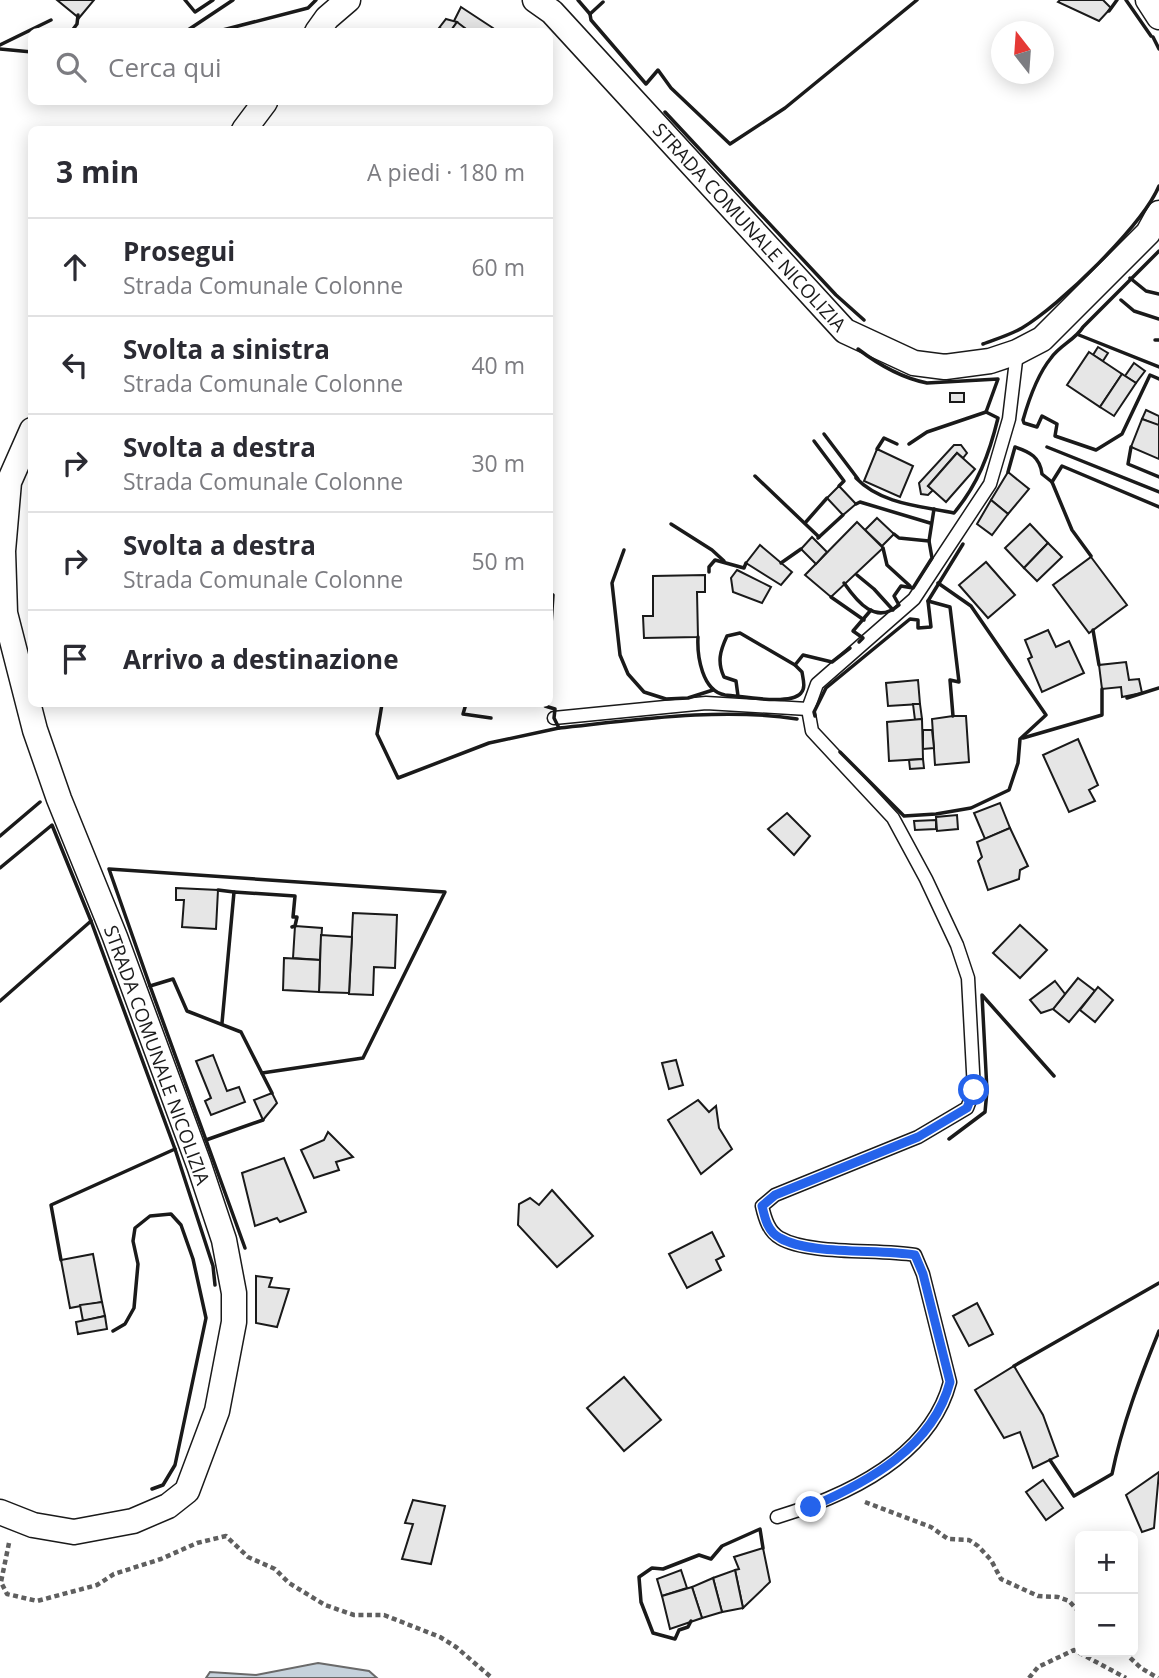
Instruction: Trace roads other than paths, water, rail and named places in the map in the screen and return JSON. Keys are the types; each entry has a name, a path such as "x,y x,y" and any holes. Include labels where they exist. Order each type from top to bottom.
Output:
{"street":[{"path":"320,28 348,0"},
{"name":"STRADA COMUNALE NICOLIZIA","path":"536,0 552,12 845,331 914,363 945,367 990,361 1017,352 1042,338 1148,233 1159,213"},
{"path":"1148,0 1159,17"},
{"path":"247,126 263,105"},
{"name":"STRADA COMUNALE NICOLIZIA","path":"28,439 9,482 3,551 2,614 28,705"},
{"name":"STRADA COMUNALE NICOLIZIA","path":"8,1515 33,1525 74,1532 132,1521 168,1506 187,1491 217,1411 234,1322 234,1293 223,1240 195,1154 59,799 28,707"}],"lane":[{"path":"777,1517 811,1507 846,1492 872,1477 913,1446 936,1417 946,1399 950,1382 923,1274 915,1255 803,1247 778,1238 766,1224 762,1206 775,1195 918,1137 967,1108 974,1090 968,978 957,945 926,878 893,818 812,731 808,709 817,684 914,599 990,484 1009,419 1017,352"},
{"path":"554,718 706,703 808,709"}]}
